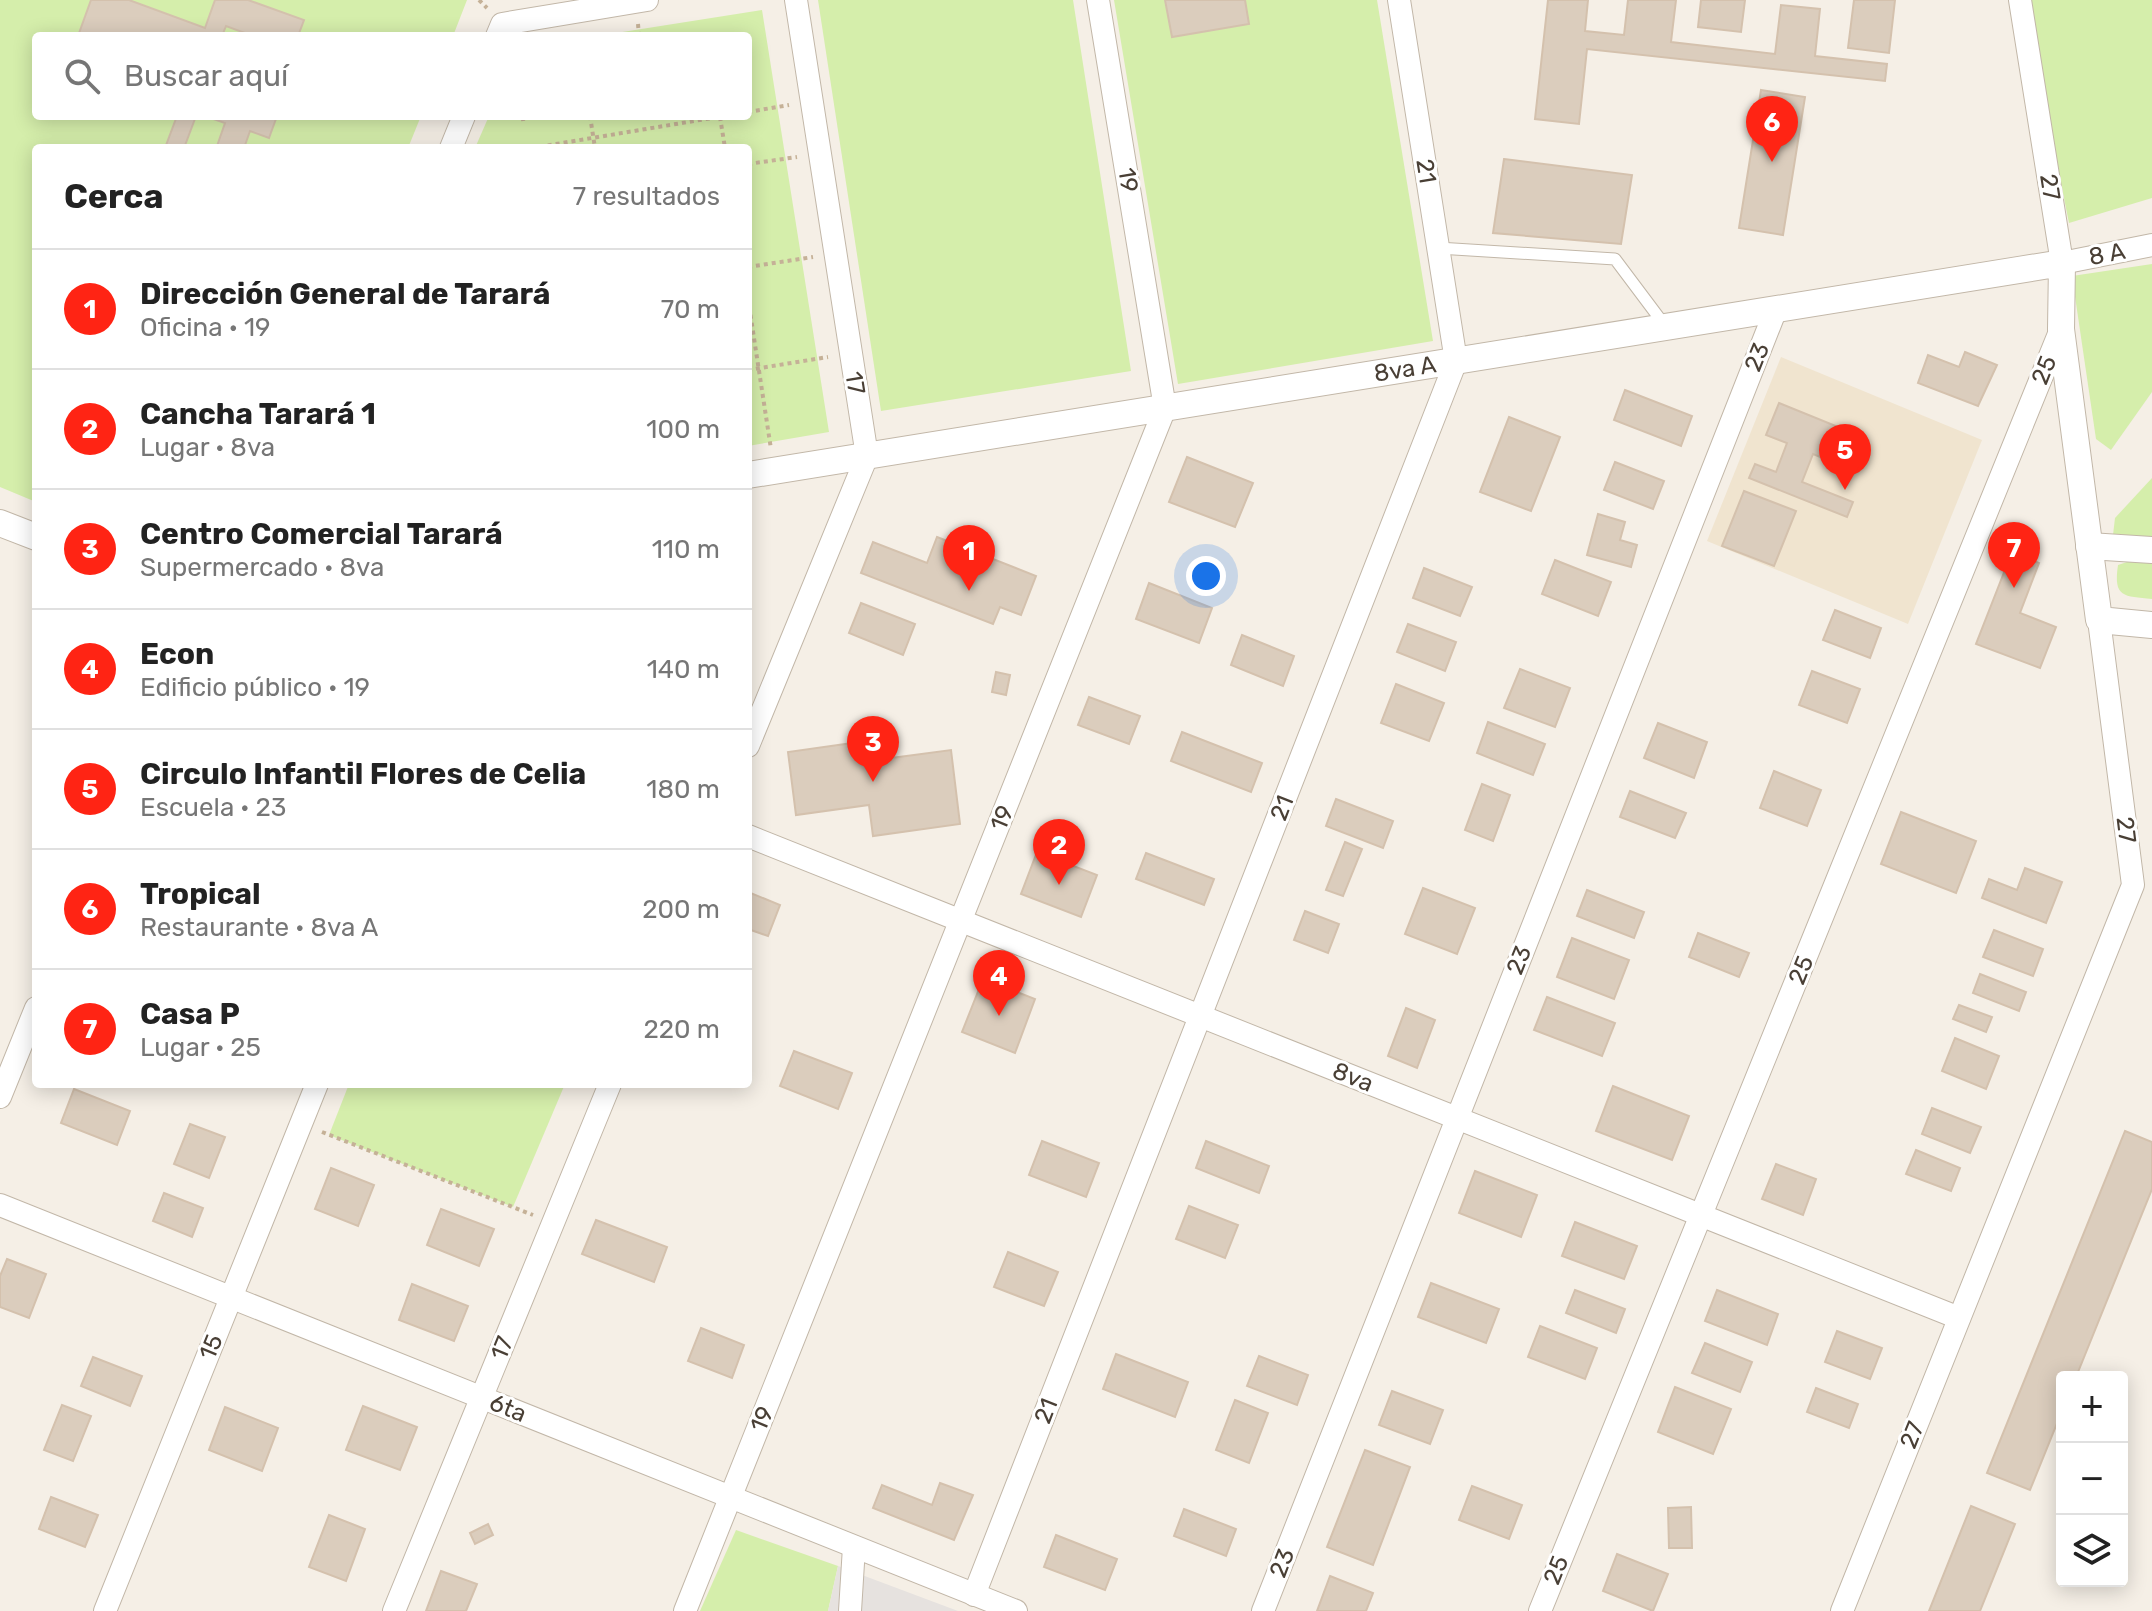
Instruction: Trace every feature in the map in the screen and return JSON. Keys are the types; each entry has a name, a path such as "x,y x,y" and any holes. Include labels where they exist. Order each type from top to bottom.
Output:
{"street":[{"path":"500,30 647,0"},
{"name":"17","path":"796,0 867,456"},
{"name":"19","path":"685,1611 1165,408 1098,0"},
{"name":"21","path":"974,1595 1456,361 1399,0"},
{"name":"27","path":"1842,1611 2133,885 2061,329 2062,263 2020,0"},
{"path":"453,144 462,120"},
{"name":"8 A","path":"2062,263 2152,245"},
{"name":"8va A","path":"752,474 2062,263"},
{"name":"23","path":"1263,1611 1776,309"},
{"name":"25","path":"1540,1611 2061,329"},
{"path":"752,736 867,456"},
{"path":"0,523 32,535"},
{"path":"2089,546 2152,550"},
{"path":"2099,620 2152,625"},
{"name":"8va","path":"752,838 1959,1318"},
{"path":"0,1097 32,1018"},
{"name":"15","path":"105,1611 315,1088"},
{"name":"17","path":"394,1611 608,1088"},
{"name":"6ta","path":"0,1205 1016,1611"},
{"path":"850,1611 854,1547"}],"lane":[{"path":"1438,248 1615,259 1667,327"}],"path":[{"path":"752,111 811,101"},
{"path":"591,120 595,144"},
{"path":"557,144 699,120"},
{"path":"722,120 725,144"},
{"path":"752,163 819,153"},
{"path":"752,266 835,253"},
{"path":"752,324 775,471"},
{"path":"752,369 851,353"},
{"path":"301,1124 553,1223"}],"shaded area":[{"path":"1781,357 1982,440 1908,624 1707,541"},
{"path":"838,1566 958,1611 828,1611"}],"green space":[{"path":"0,0 467,0 455,32 32,32 32,120 419,120 410,144 32,144 32,500 0,487"},
{"path":"818,0 1073,0 1131,371 881,411"},
{"path":"1114,0 1377,0 1433,341 1178,384"},
{"path":"2031,0 2152,0 2152,198 2069,223 2050,128"},
{"path":"762,10 829,432 752,445 752,144 477,144 487,120 752,120 752,32 622,32"},
{"path":"2152,264 2152,392 2111,450 2096,439 2072,276"},
{"path":"2152,478 2152,543 2113,535 2115,518"},
{"path":"2130,561 2152,561 2152,599 2128,596 2119,589 2118,565"},
{"path":"347,1088 563,1088 513,1207 329,1135"},
{"path":"736,1530 838,1566 828,1611 700,1611"}],"building":[{"path":"91,0 129,0 205,28 215,0 248,0 304,20 300,32 242,32 226,26 224,32 79,32"},
{"path":"1165,0 1245,0 1249,24 1172,37"},
{"path":"1548,0 1588,0 1585,31 1624,35 1628,0 1676,0 1671,42 1775,54 1781,5 1820,9 1815,56 1887,64 1885,81 1587,49 1579,124 1535,119"},
{"path":"1701,0 1745,0 1741,32 1698,27"},
{"path":"1854,0 1895,0 1889,53 1848,48"},
{"path":"1761,90 1805,97 1783,235 1739,228"},
{"path":"176,120 194,120 186,144 166,144"},
{"path":"216,120 276,120 269,138 250,131 245,144 218,144 225,123"},
{"path":"1504,159 1632,175 1621,244 1493,233"},
{"path":"1965,352 1997,365 1978,406 1918,383 1928,355 1959,367"},
{"path":"1625,390 1692,416 1681,446 1614,420"},
{"path":"1779,403 1858,435 1845,467 1813,454 1802,482 1853,502 1847,517 1749,478 1755,464 1776,472 1787,443 1766,435"},
{"path":"1509,417 1560,437 1531,511 1480,492"},
{"path":"1187,457 1253,483 1235,527 1169,502"},
{"path":"1615,462 1664,481 1653,509 1604,490"},
{"path":"1744,491 1796,511 1774,566 1722,546"},
{"path":"1598,514 1625,522 1620,540 1637,545 1631,567 1587,555"},
{"path":"937,537 1036,576 1021,615 1000,607 993,624 861,573 873,542 927,563"},
{"path":"2012,552 2039,563 2020,613 2056,627 2040,668 1976,644"},
{"path":"1555,560 1611,582 1598,616 1542,594"},
{"path":"1424,568 1472,587 1460,616 1413,598"},
{"path":"1149,583 1212,608 1199,643 1136,619"},
{"path":"861,603 915,624 903,655 849,633"},
{"path":"1835,610 1881,628 1870,658 1823,640"},
{"path":"1408,624 1456,642 1445,671 1397,652"},
{"path":"1242,635 1294,656 1283,686 1231,665"},
{"path":"1520,669 1570,688 1555,727 1504,708"},
{"path":"1812,671 1860,689 1847,723 1799,705"},
{"path":"996,672 1010,675 1006,695 992,692"},
{"path":"1396,684 1444,703 1429,741 1381,723"},
{"path":"1089,697 1140,716 1129,744 1078,725"},
{"path":"1488,722 1545,744 1533,775 1477,753"},
{"path":"1658,723 1707,742 1694,778 1644,758"},
{"path":"1182,732 1262,763 1251,792 1171,761"},
{"path":"874,740 876,760 951,750 960,824 873,836 869,805 796,815 788,752"},
{"path":"1774,771 1821,790 1807,826 1760,808"},
{"path":"1482,784 1510,795 1493,841 1465,830"},
{"path":"1630,791 1686,813 1675,838 1620,817"},
{"path":"1336,799 1393,821 1383,848 1326,826"},
{"path":"1901,812 1976,841 1956,893 1881,864"},
{"path":"1345,842 1362,849 1343,896 1326,890"},
{"path":"1037,852 1097,875 1081,917 1021,894"},
{"path":"1146,853 1214,879 1204,905 1136,879"},
{"path":"2025,868 2062,882 2046,923 1982,898 1989,879 2017,890"},
{"path":"1423,888 1475,908 1457,954 1405,934"},
{"path":"1587,890 1644,912 1634,938 1577,916"},
{"path":"752,894 780,905 768,936 752,930"},
{"path":"1305,911 1339,924 1328,953 1294,940"},
{"path":"1994,930 2043,949 2033,976 1983,957"},
{"path":"1698,933 1749,953 1739,977 1689,957"},
{"path":"1572,938 1629,960 1614,999 1557,977"},
{"path":"1980,974 2026,992 2019,1011 1973,993"},
{"path":"983,979 1035,999 1015,1053 962,1032"},
{"path":"1547,997 1615,1023 1602,1056 1534,1030"},
{"path":"1959,1005 1992,1017 1986,1032 1953,1019"},
{"path":"1406,1008 1435,1020 1417,1068 1388,1056"},
{"path":"1955,1038 1999,1056 1986,1089 1942,1071"},
{"path":"794,1051 852,1073 838,1109 780,1086"},
{"path":"1613,1086 1689,1116 1672,1160 1596,1131"},
{"path":"74,1089 130,1111 117,1145 61,1123"},
{"path":"1932,1108 1981,1127 1970,1153 1922,1134"},
{"path":"190,1124 225,1137 209,1178 174,1164"},
{"path":"2125,1131 2152,1142 2152,1189 2078,1371 2056,1371 2056,1426 2030,1490 1987,1473"},
{"path":"1042,1141 1099,1163 1086,1197 1029,1175"},
{"path":"1206,1141 1269,1166 1259,1193 1196,1168"},
{"path":"1916,1150 1960,1168 1951,1191 1906,1174"},
{"path":"1776,1164 1816,1179 1803,1215 1762,1199"},
{"path":"331,1168 374,1185 358,1226 315,1209"},
{"path":"1475,1171 1537,1195 1521,1237 1459,1213"},
{"path":"164,1193 203,1208 192,1237 153,1221"},
{"path":"1189,1206 1238,1225 1225,1258 1176,1239"},
{"path":"441,1209 494,1229 479,1266 427,1245"},
{"path":"596,1220 667,1247 654,1282 582,1254"},
{"path":"1575,1222 1637,1246 1624,1279 1562,1256"},
{"path":"1008,1252 1058,1272 1044,1306 994,1287"},
{"path":"7,1259 46,1274 29,1318 0,1307 0,1276"},
{"path":"1431,1283 1499,1309 1486,1343 1418,1317"},
{"path":"412,1284 468,1306 454,1341 399,1320"},
{"path":"1575,1290 1625,1309 1616,1333 1566,1313"},
{"path":"1717,1290 1778,1314 1767,1345 1705,1321"},
{"path":"1540,1326 1597,1348 1585,1379 1528,1357"},
{"path":"701,1328 744,1345 732,1378 688,1361"},
{"path":"1837,1331 1882,1348 1870,1379 1825,1362"},
{"path":"1705,1343 1752,1362 1740,1392 1692,1373"},
{"path":"1116,1354 1188,1382 1175,1417 1103,1389"},
{"path":"1259,1356 1308,1375 1297,1405 1247,1386"},
{"path":"93,1357 142,1376 130,1406 81,1386"},
{"path":"1675,1387 1731,1409 1713,1454 1658,1432"},
{"path":"1816,1388 1858,1404 1849,1428 1807,1412"},
{"path":"1392,1391 1443,1410 1430,1444 1379,1425"},
{"path":"1235,1400 1268,1413 1249,1463 1216,1450"},
{"path":"62,1405 91,1416 73,1461 44,1450"},
{"path":"363,1406 417,1427 400,1470 346,1450"},
{"path":"225,1407 278,1428 262,1471 209,1450"},
{"path":"1365,1450 1410,1467 1373,1565 1327,1547"},
{"path":"940,1483 973,1495 954,1540 873,1508 882,1485 932,1505"},
{"path":"1472,1486 1522,1505 1509,1539 1459,1520"},
{"path":"51,1497 98,1515 85,1547 39,1529"},
{"path":"1971,1506 2015,1524 1980,1611 1929,1611"},
{"path":"1691,1507 1692,1548 1669,1548 1668,1508"},
{"path":"1184,1509 1236,1529 1226,1556 1174,1536"},
{"path":"329,1515 365,1529 346,1581 309,1567"},
{"path":"488,1524 493,1535 475,1544 470,1533"},
{"path":"1056,1535 1117,1559 1105,1590 1044,1567"},
{"path":"1617,1554 1668,1574 1653,1611 1603,1591"},
{"path":"441,1571 477,1584 466,1611 426,1611"},
{"path":"1330,1576 1373,1593 1366,1611 1317,1611"}],"place":[{"name":"Tropical","path":"1772,162"},
{"name":"Circulo Infantil Flores de Celia","path":"1845,490"},
{"name":"Casa P","path":"2014,588"},
{"name":"Dirección General de Tarará","path":"969,591"},
{"name":"Centro Comercial Tarará","path":"873,782"},
{"name":"Cancha Tarará 1","path":"1059,885"},
{"name":"Econ","path":"999,1016"}]}
